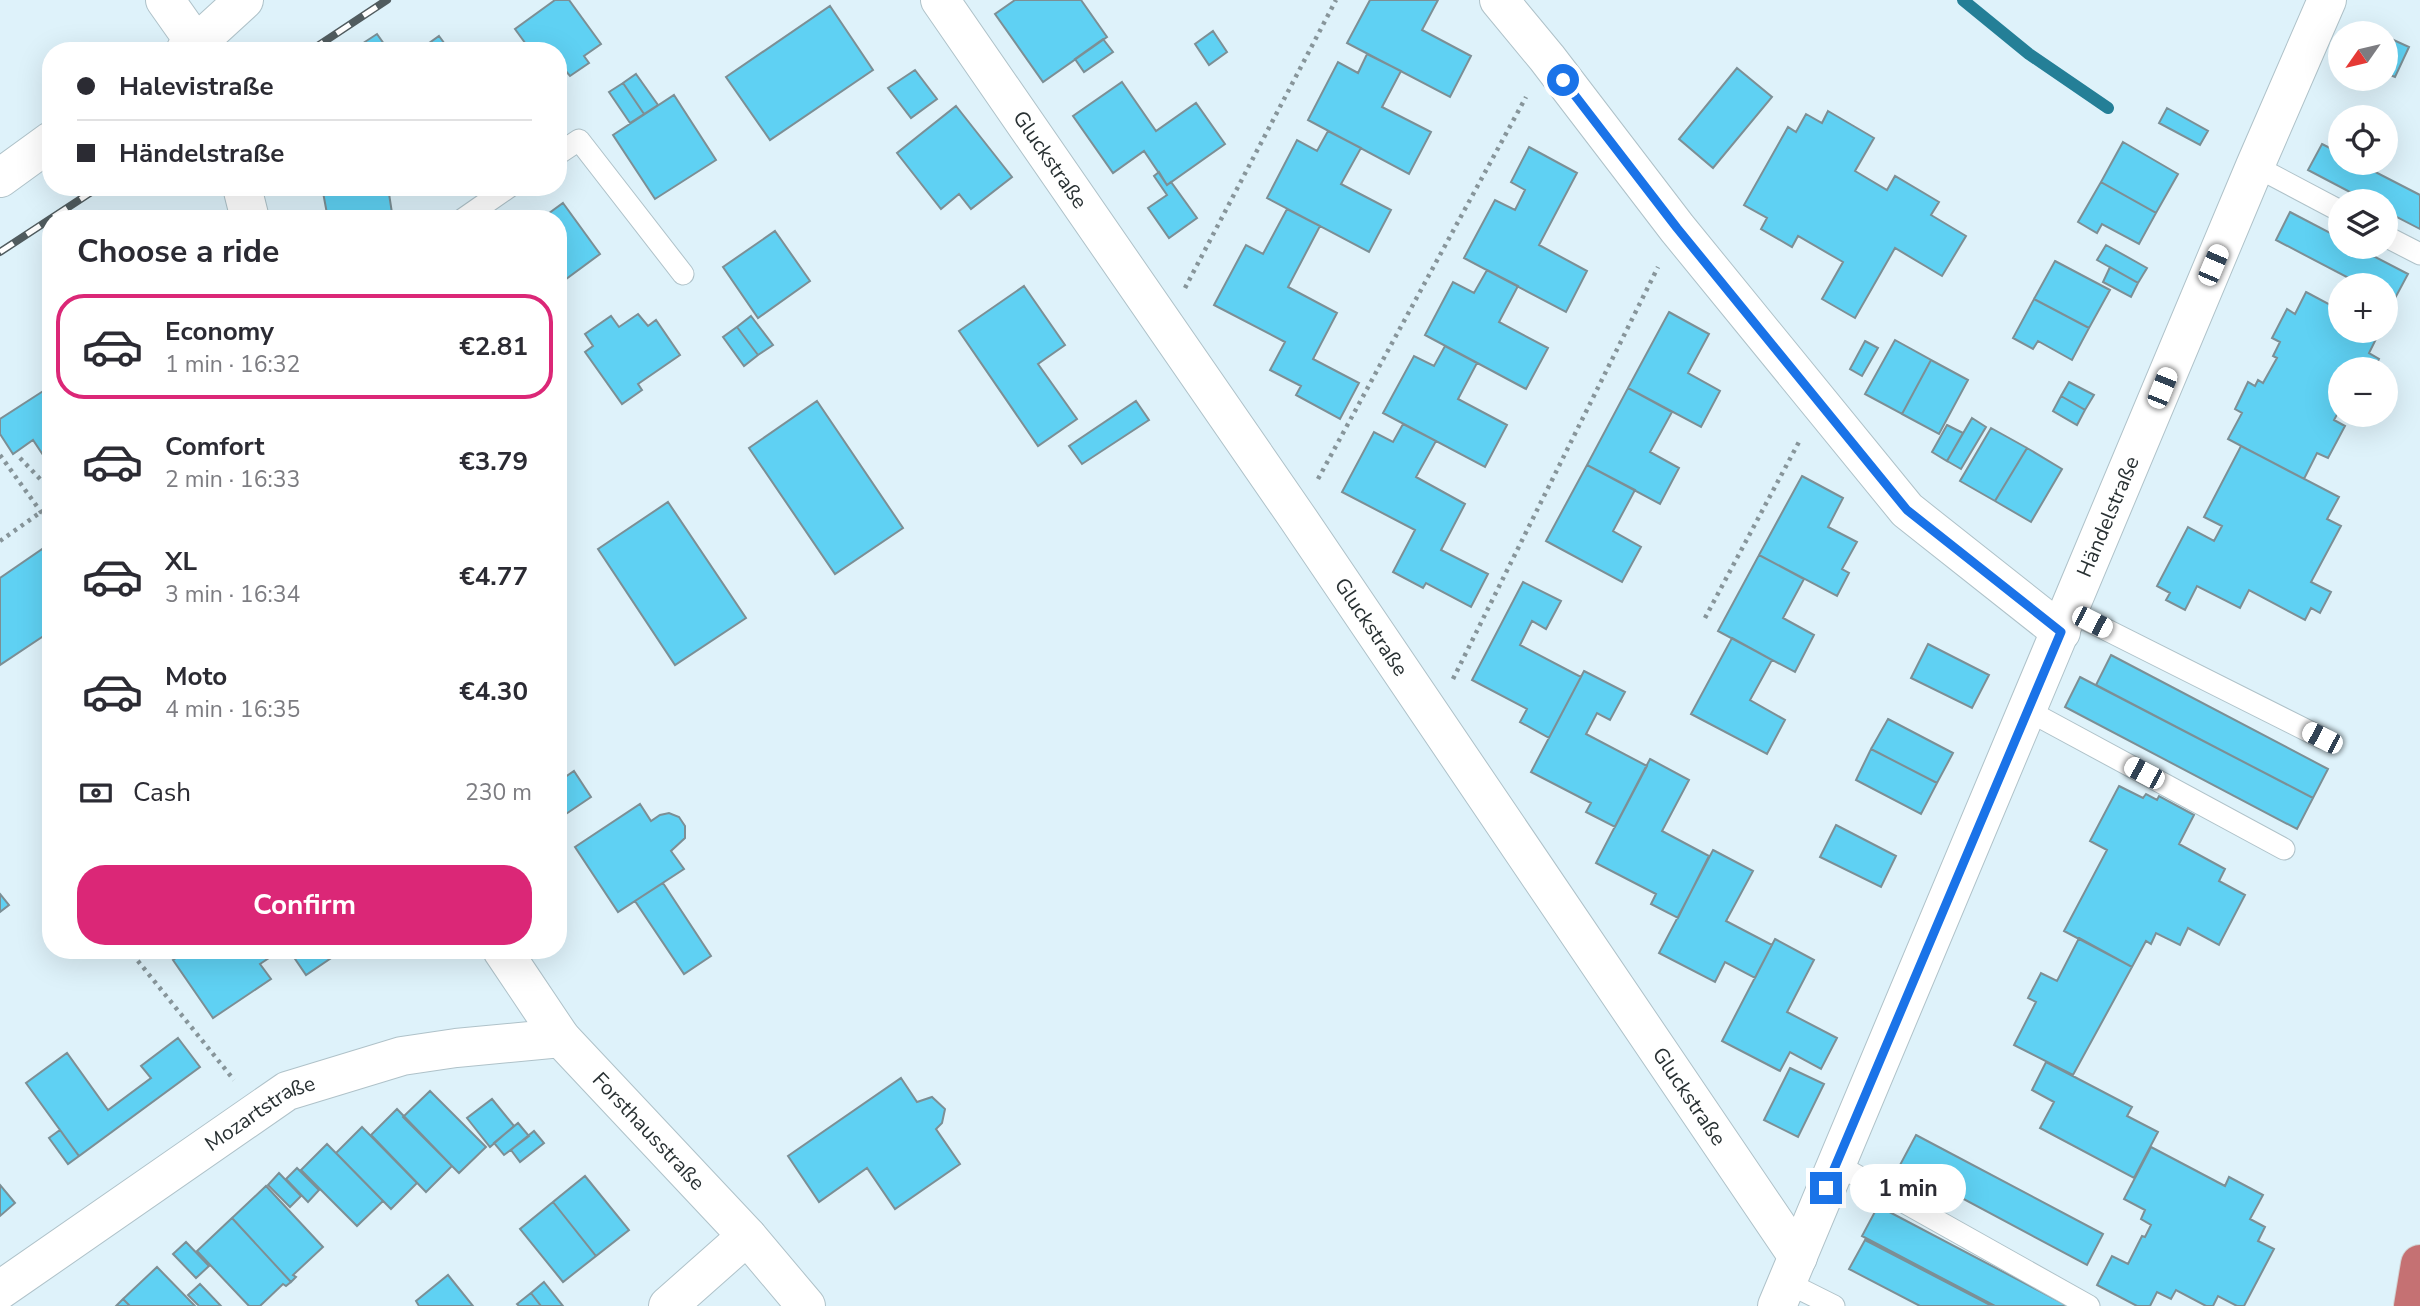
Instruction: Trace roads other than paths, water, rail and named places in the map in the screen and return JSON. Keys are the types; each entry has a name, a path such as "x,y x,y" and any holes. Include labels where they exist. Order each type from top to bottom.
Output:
{"highway":[{"path":"2413,1306 2420,1265"}],"street":[{"path":"165,0 190,42"},
{"path":"199,42 244,0"},
{"name":"Gluckstraße","path":"940,0 1434,717 1788,1282"},
{"path":"1499,0 1547,58 1677,228 1907,510 2065,621"},
{"name":"Händelstraße","path":"1788,1282 2327,0"},
{"path":"0,178 42,148"},
{"name":"Forsthausstraße","path":"508,959 561,1038 747,1236 806,1306"},
{"name":"Mozartstraße","path":"0,1290 287,1091 402,1056 561,1038"},
{"path":"668,1306 747,1236"}],"lane":[{"path":"567,148 579,141 683,274"},
{"path":"2255,166 2328,205"},
{"path":"476,210 496,196"},
{"path":"2398,243 2420,254"},
{"path":"2065,621 2322,738"},
{"path":"2027,710 2284,849"},
{"path":"1836,1164 2089,1306"},
{"path":"1788,1282 1834,1306"}],"waterway":[{"path":"1963,0 2029,54 2108,108"}],"railway":[{"path":"324,42 387,0"},
{"path":"64,210 85,196"},
{"path":"0,252 42,224"}]}
